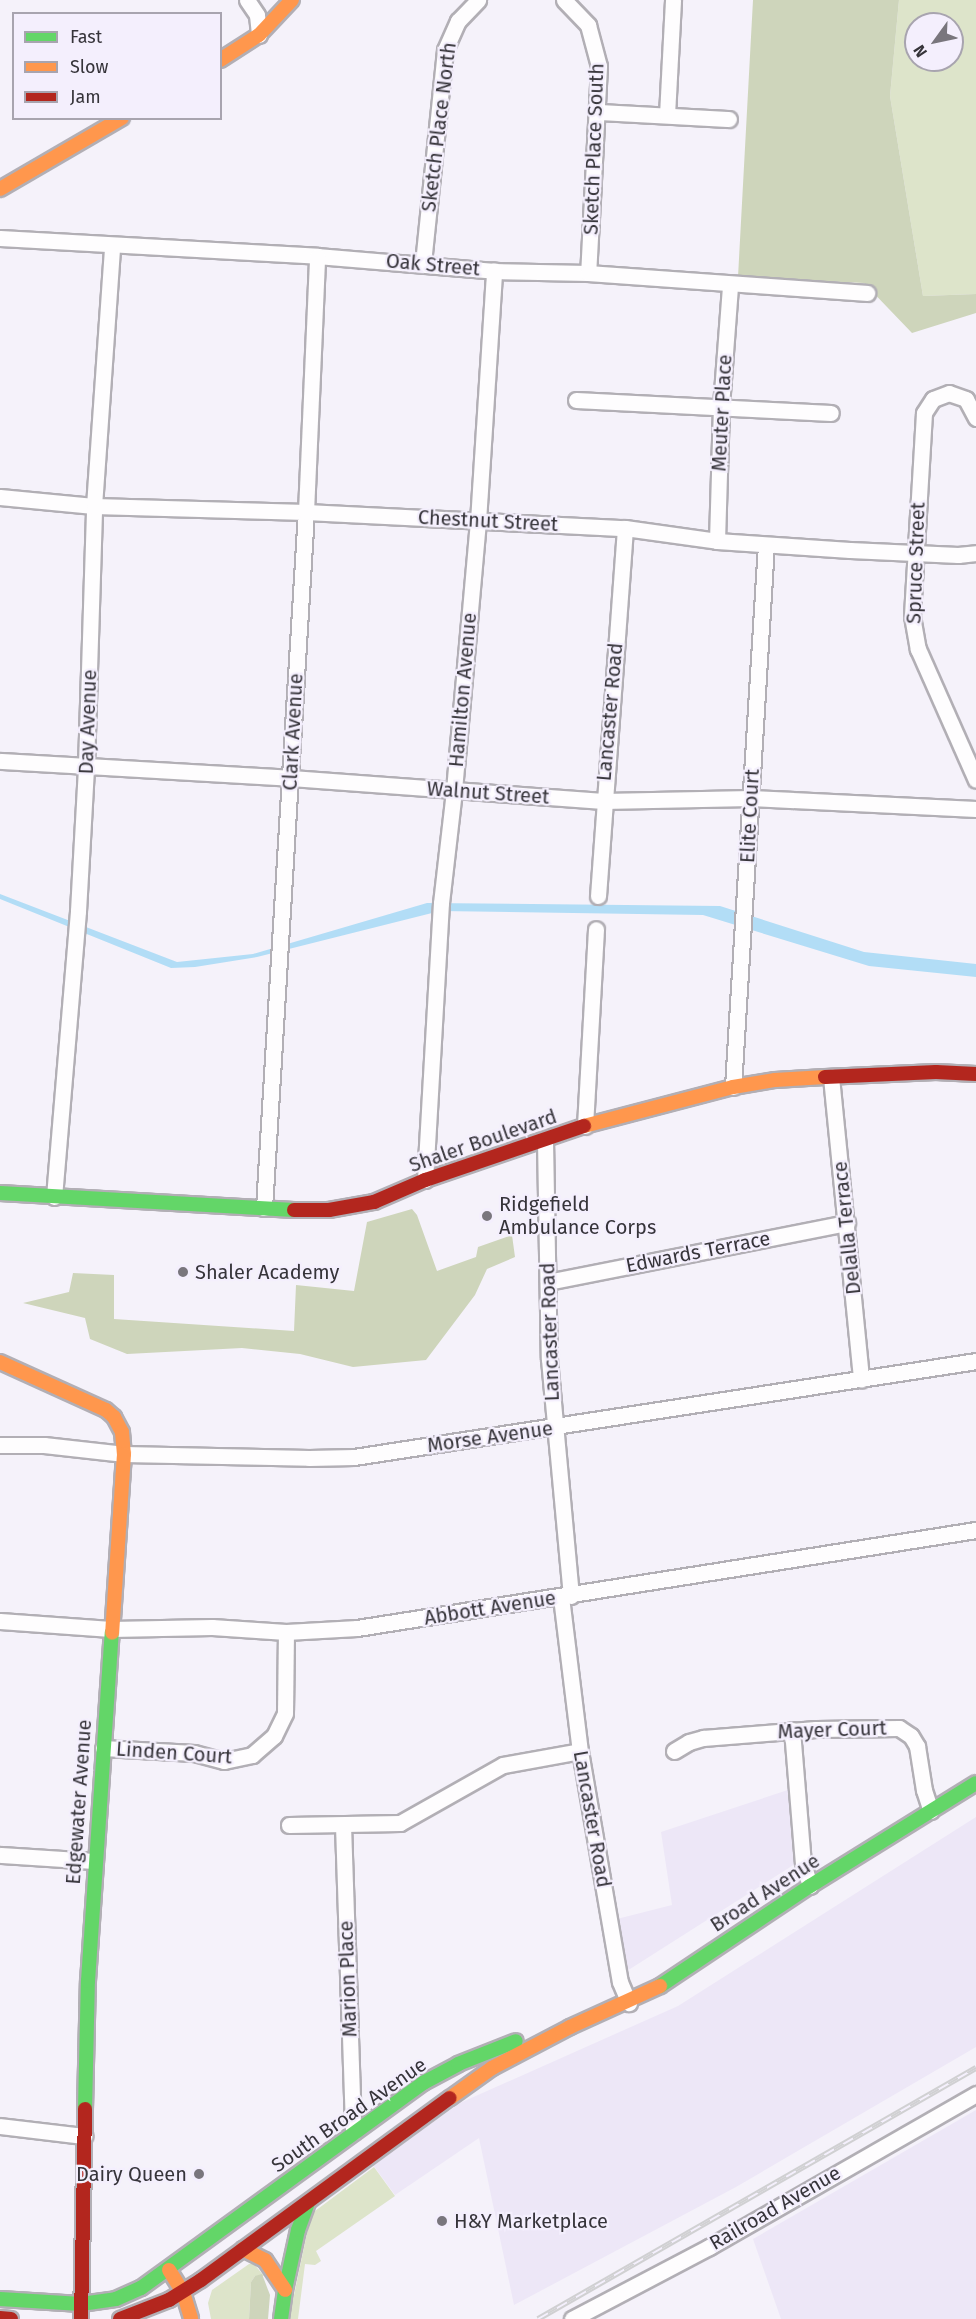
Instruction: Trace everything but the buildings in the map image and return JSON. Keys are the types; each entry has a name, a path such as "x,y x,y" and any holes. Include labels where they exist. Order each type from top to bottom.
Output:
{"street":[{"path":"247,0 257,15 259,36"},
{"path":"222,59 259,36 292,0"},
{"name":"Sketch Place North","path":"423,263 445,50 458,21 478,0"},
{"name":"Sketch Place South","path":"564,0 578,12 593,37 599,66 588,273"},
{"path":"667,116 673,0"},
{"path":"598,112 729,118"},
{"path":"0,189 119,120"},
{"name":"Oak Street","path":"0,238 112,247 423,263 494,271 588,273 730,285 867,293"},
{"name":"Day Avenue","path":"54,1197 78,911 86,766 94,506 112,247"},
{"name":"Clark Avenue","path":"264,1208 306,512 317,256"},
{"name":"Hamilton Avenue","path":"425,1180 440,907 454,790 478,521 494,271"},
{"name":"Meuter Place","path":"717,541 721,406 730,285"},
{"name":"Spruce Street","path":"976,418 971,405 958,394 940,394 933,399 924,413 912,616 916,641 976,780"},
{"path":"576,400 831,413"},
{"name":"Chestnut Street","path":"0,497 94,506 306,512 625,528 717,541 766,545 958,555 976,553"},
{"name":"Lancaster Road","path":"598,896 603,801 625,528"},
{"name":"Elite Court","path":"733,1087 766,545"},
{"name":"Walnut Street","path":"0,761 291,778 603,801 751,798 976,809"},
{"path":"585,1126 596,929"},
{"name":"Shaler Boulevard","path":"0,1193 329,1210 375,1202 425,1180 585,1126 733,1087 775,1080 831,1077 936,1072 976,1074"},
{"name":"Delalla Terrace","path":"831,1077 861,1380"},
{"name":"Lancaster Road","path":"545,1140 549,1359 580,1751 620,1982 629,2003"},
{"name":"Edwards Terrace","path":"548,1282 847,1223"},
{"name":"Edgewater Avenue","path":"0,1362 106,1410 114,1417 122,1432 124,1454 94,1861 88,1981 81,2319"},
{"name":"Morse Avenue","path":"0,1445 44,1445 124,1454 354,1457 976,1362"},
{"name":"Abbott Avenue","path":"0,1620 111,1629 212,1627 286,1632 369,1627 976,1530"},
{"name":"Linden Court","path":"103,1748 194,1753 224,1761 252,1755 274,1736 285,1713 286,1632"},
{"name":"Mayer Court","path":"674,1751 689,1742 703,1738 792,1730 893,1728 903,1730 917,1746 924,1790 931,1811"},
{"path":"792,1730 803,1863 810,1886"},
{"path":"289,1825 400,1823 503,1765 580,1751"},
{"name":"Broad Avenue","path":"570,2027 629,2003 668,1980 810,1886 976,1783"},
{"name":"Marion Place","path":"344,1825 353,2132"},
{"path":"0,1855 94,1861"},
{"path":"120,2319 148,2310 183,2292 486,2072 570,2027"},
{"name":"South Broad Avenue","path":"0,2300 81,2304 116,2299 141,2288 169,2270 353,2132 423,2084 458,2064 522,2039 570,2027"},
{"name":"Railroad Avenue","path":"572,2319 709,2247 976,2094"},
{"path":"0,2126 84,2136"},
{"path":"353,2132 359,2150 354,2168"},
{"path":"281,2319 297,2230 308,2203"},
{"path":"243,2249 265,2260 285,2290"},
{"path":"169,2270 183,2292 191,2319"},
{"path":"0,2318 11,2319"}],"shaded area":[{"path":"797,1787 806,1857 630,1969 617,1972 609,1921 672,1905 661,1832"},
{"path":"976,1817 976,2047 736,2187 514,2305 479,2138 395,2195 373,2165 460,2103 678,2006"},
{"path":"976,2110 976,2319 781,2319 753,2239"}],"green space":[{"path":"753,0 899,0 890,96 923,296 976,294 976,313 912,333 864,283 738,277"},
{"path":"899,0 976,0 976,294 923,296 890,96"},
{"path":"412,1209 417,1215 437,1271 476,1257 478,1247 512,1235 515,1257 487,1269 475,1295 426,1360 353,1367 300,1354 242,1348 127,1354 90,1339 85,1318 23,1303 69,1292 73,1273 114,1275 114,1319 294,1331 296,1285 354,1291 367,1222"},
{"path":"374,2167 395,2196 316,2251 321,2261 315,2265 305,2264 298,2319 289,2319 311,2214"},
{"path":"249,2264 254,2264 264,2276 255,2276 251,2282 249,2319 211,2319 208,2303 212,2290"},
{"path":"262,2274 270,2295 268,2319 249,2319 251,2282 255,2276"}],"water":[{"path":"0,894 177,962 253,954 427,903 720,906 864,952 976,964 976,977 869,966 703,915 440,911 257,957 195,967 171,968 0,899"}],"railway":[{"path":"538,2319 976,2068"}],"traffic: fast":[{"path":"0,1193 294,1210"},
{"path":"85,2109 88,1981 112,1633"},
{"path":"660,1986 810,1886 976,1783"},
{"path":"0,2299 81,2304 116,2299 141,2288 423,2083 458,2064 516,2041"},
{"path":"285,2290 298,2230 308,2203"},
{"path":"281,2319 285,2290"}],"traffic: slow":[{"path":"222,59 259,35 292,0"},
{"path":"0,189 119,120"},
{"path":"584,1126 733,1087 775,1080 825,1077"},
{"path":"0,1362 106,1410 114,1417 122,1432 124,1454 112,1633"},
{"path":"450,2098 492,2068 570,2027 660,1986"},
{"path":"243,2249 265,2260 285,2290"},
{"path":"169,2270 183,2292 191,2319"}],"traffic: jam":[{"path":"825,1077 936,1072 976,1074"},
{"path":"294,1210 329,1210 374,1202 425,1180 584,1126"},
{"path":"120,2319 169,2300 201,2280 450,2098"},
{"path":"81,2319 85,2109"},
{"path":"0,2318 11,2319"}],"place":[{"name":"Ridgefield Ambulance Corps","path":"487,1216"},
{"name":"Shaler Academy","path":"183,1272"},
{"name":"Dairy Queen","path":"199,2174"},
{"name":"H&Y Marketplace","path":"442,2221"}]}
